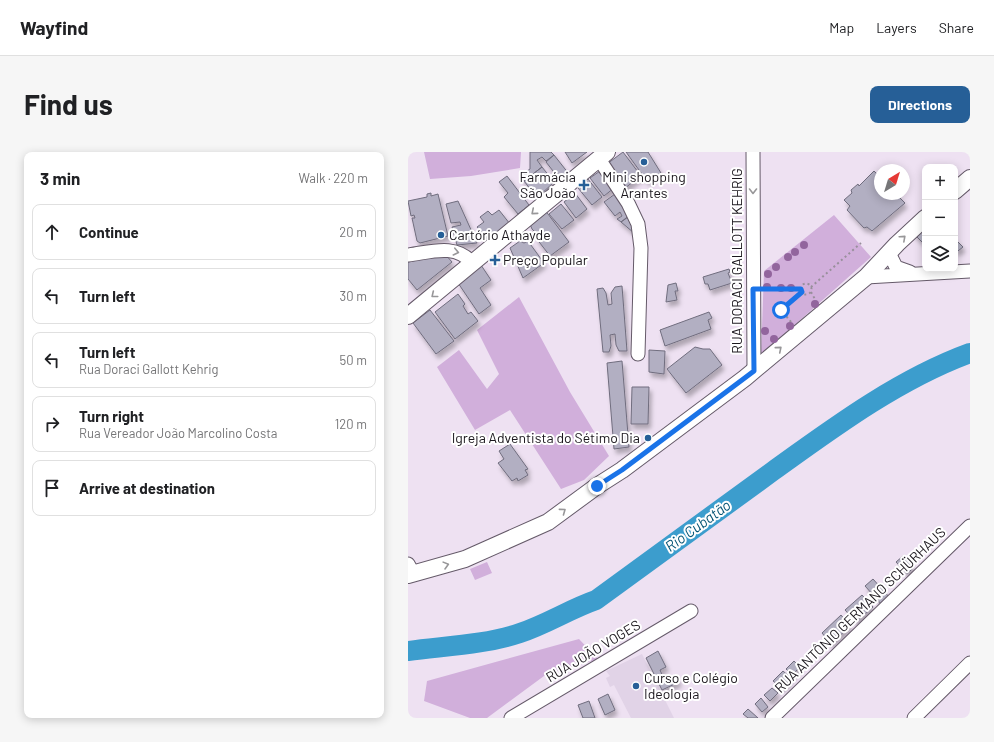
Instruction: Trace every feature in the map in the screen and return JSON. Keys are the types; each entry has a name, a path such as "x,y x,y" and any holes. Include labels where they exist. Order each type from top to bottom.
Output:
{"main road":[{"path":"408,316 603,155"},
{"path":"958,188 970,178"},
{"path":"410,571 464,559 548,522 597,486 622,470 754,371 866,276 922,221"}],"street":[{"name":"RUA DORACI GALLOTT KEHRIG","path":"753,152 754,371"},
{"path":"603,155 634,214 640,235 638,354"},
{"path":"408,255 445,250 457,251 464,254 473,263"},
{"path":"889,253 896,267 914,274"},
{"path":"866,276 970,271"},
{"name":"RUA ANTÔNIO GERMANO SCHÜRHAUS","path":"772,718 970,526"},
{"name":"RUA JOÃO VOGES","path":"511,718 691,611"},
{"path":"914,718 970,663"}],"path":[{"path":"818,305 811,292 811,287 861,243"},
{"path":"794,326 781,310 802,291 804,284 808,284 811,287"},
{"path":"753,289 802,291 806,294 811,292"}],"shaded area":[{"path":"424,152 521,152 520,168 471,176 430,179"},
{"path":"834,215 871,257 761,355 764,271"},
{"path":"519,297 570,392 609,456 584,480 561,489 510,410 475,430 437,367 459,350 487,389 499,374 477,330"},
{"path":"487,562 492,573 475,580 470,569"},
{"path":"579,639 598,659 544,676 487,718 470,718 424,701 427,681"},
{"name":"Curso e Colégio Ideologia","path":"642,654 674,718 631,718 614,685 610,687 606,678 610,676 606,671"}],"building":[{"path":"530,152 551,152 554,155 546,161 542,157 537,160 542,167 524,181 520,176 530,169"},
{"path":"565,152 587,152 572,163"},
{"path":"623,152 641,176 625,188 607,164"},
{"name":"Mini shopping Arantes","path":"626,152 648,152 661,173 647,181"},
{"path":"554,155 569,174 560,180 546,162"},
{"path":"542,167 554,182 537,198 524,181"},
{"path":"600,171 614,188 604,196 590,178"},
{"path":"874,171 874,200 902,200 905,203 872,231 867,227 864,228 847,210 850,206 844,200 852,193 851,190 858,184 859,186"},
{"path":"507,176 529,205 518,214 504,197 508,193 499,182"},
{"path":"588,179 602,197 592,205 578,188"},
{"path":"431,193 431,196 438,194 448,236 420,243 417,241 412,218 415,218 414,215 411,216 408,201 427,197 427,194"},
{"path":"575,193 587,209 576,218 564,202"},
{"path":"615,194 631,214 621,222 617,219 622,216 620,212 615,216 604,202"},
{"path":"458,201 477,243 457,245 452,227 461,225 460,222 451,223 446,204"},
{"path":"561,204 574,220 562,229 549,214"},
{"path":"499,210 510,224 489,241 477,227 484,222 480,217 488,211 492,215"},
{"path":"545,210 569,242 550,256 536,238 537,234 532,229 529,222"},
{"path":"631,215 634,233 621,222"},
{"path":"922,225 922,242 913,233"},
{"path":"520,241 524,243 528,241 544,263 523,278 510,248"},
{"path":"958,242 963,247 958,251"},
{"path":"445,254 452,262 417,290 408,279 408,262"},
{"path":"481,265 491,280 480,288 491,305 479,314 458,283"},
{"path":"729,269 730,272 728,273 732,283 710,290 708,284 705,284 703,277"},
{"path":"676,283 678,291 675,291 677,300 666,302 668,285"},
{"path":"622,286 627,351 619,351 616,345 615,334 610,335 611,346 609,352 603,352 597,289 603,288 606,293 608,305 612,304 611,293 615,287"},
{"path":"458,294 465,304 463,306 468,314 471,312 478,321 455,339 435,312"},
{"path":"430,310 454,341 436,354 413,323"},
{"path":"709,312 712,318 708,320 711,329 665,346 660,330"},
{"path":"695,347 710,349 722,365 686,393 667,369"},
{"path":"649,350 665,351 664,374 649,372"},
{"path":"622,361 629,447 614,449 607,363"},
{"path":"632,387 649,387 648,424 631,424"},
{"path":"510,444 528,469 525,470 528,475 518,481 517,478 512,481 498,463 504,459 499,451"},
{"path":"903,556 914,567 907,574 896,562"},
{"path":"873,579 890,598 882,605 865,586"},
{"path":"862,595 873,607 856,622 845,610"},
{"path":"841,615 850,626 831,644 822,633"},
{"path":"658,651 666,667 660,670 665,681 675,675 679,682 662,690 646,658"},
{"path":"794,661 800,667 792,675 786,669"},
{"path":"783,671 791,678 782,688 773,681"},
{"path":"772,688 778,693 770,701 764,695"},
{"path":"608,694 615,710 605,715 598,699"},
{"path":"761,698 768,707 762,712 755,704"},
{"path":"589,701 595,718 583,718 578,705"},
{"path":"748,709 758,718 748,718 743,714"}],"waterway":[{"name":"Rio Cubatão","path":"408,651 478,643 506,637 530,629 596,600 843,421 918,376 970,353"}],"place":[{"name":"Mini shopping Arantes","path":"644,162"},
{"name":"Farmácia São João","path":"584,185"},
{"name":"Cartório Athayde","path":"441,235"},
{"name":"Preço Popular","path":"495,260"},
{"name":"Igreja Adventista do Sétimo Dia","path":"648,438"},
{"name":"Curso e Colégio Ideologia","path":"636,686"}],"route":[{"path":"597,486 622,470 754,371 753,289 801,289 802,292 781,310"}]}
